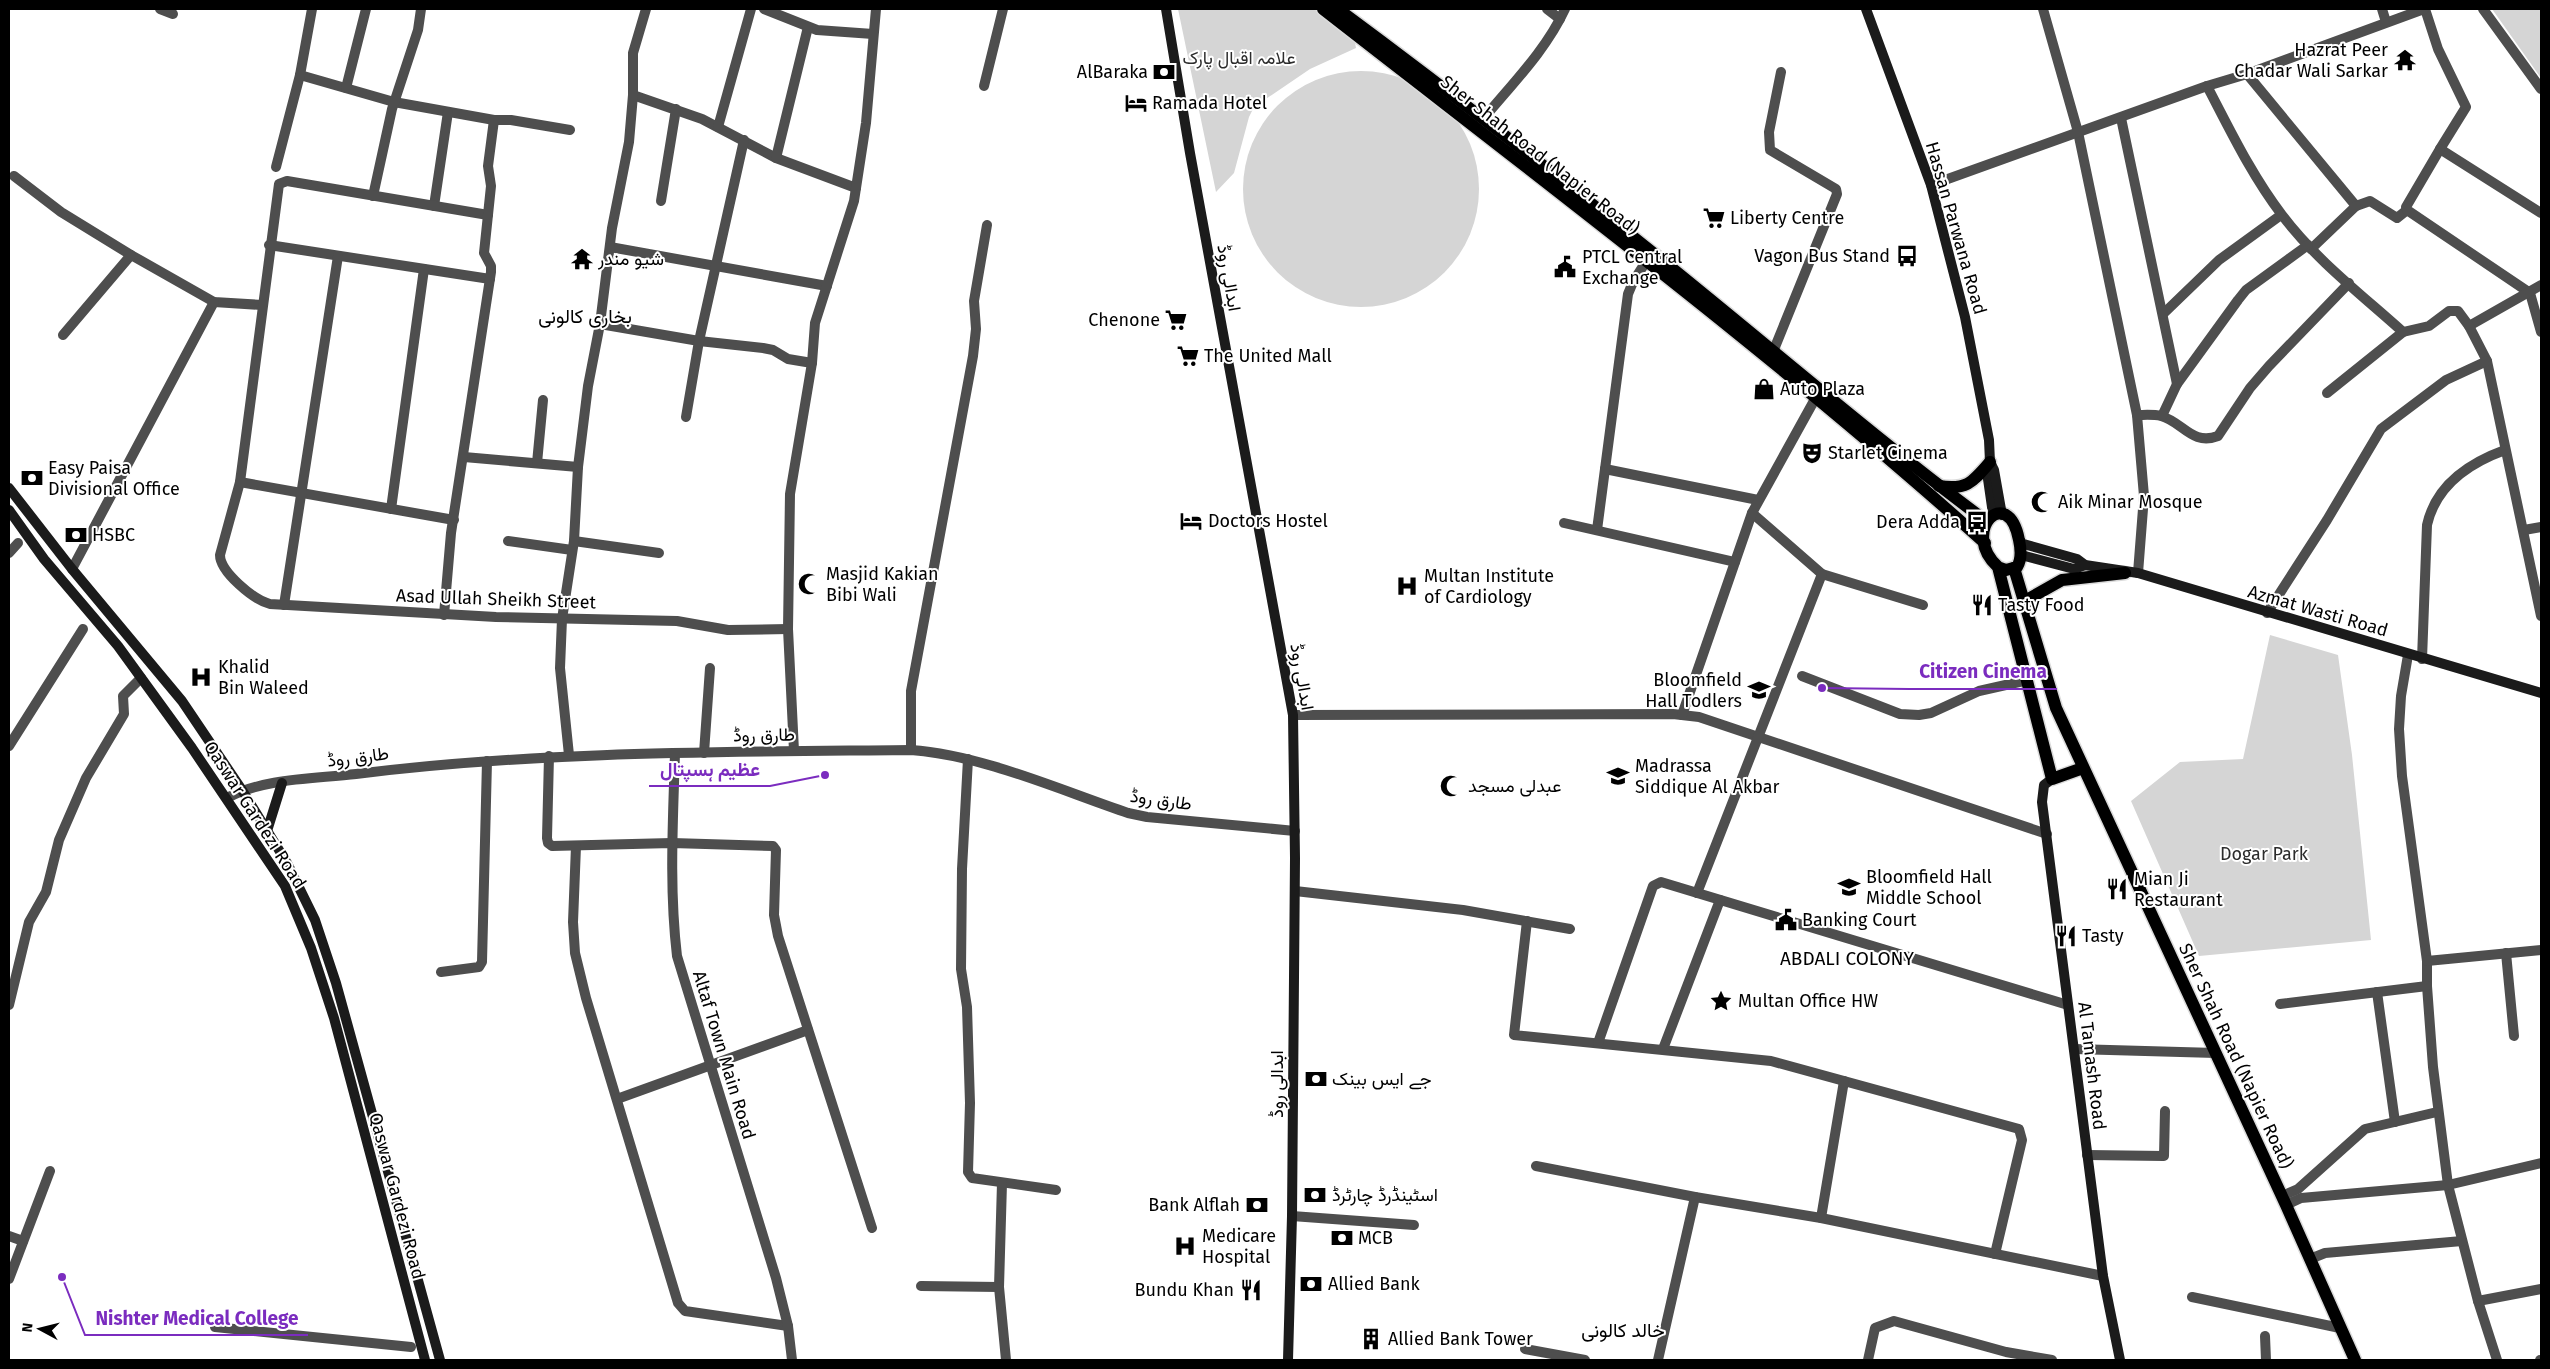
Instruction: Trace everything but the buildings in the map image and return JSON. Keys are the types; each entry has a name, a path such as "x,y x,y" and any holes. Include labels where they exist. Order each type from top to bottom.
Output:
{"main road":[{"name":"ابدالی روڈ","path":"1166,9 1190,153 1293,715 1295,891 1292,1216 1288,1360"},
{"name":"Sher Shah Road (Napier Road)","path":"1323,9 1433,87 1484,118 1773,352 1930,484 1942,504 1985,543"},
{"name":"Sher Shah Road (Napier Road)","path":"1338,9 1815,398 1930,484"},
{"name":"Hassan Parwana Road","path":"1866,9 1931,186 1965,317 1989,440 1990,462 1994,470 1994,517"},
{"path":"1930,484 1963,487 1974,481 1990,462"},
{"path":"1930,484 1994,517 2014,523 2020,549 2019,564 2014,568 2003,569 1992,561 1985,543 1994,517"},
{"path":"9,488 72,569 182,701 267,830 287,863 316,920 336,983 440,1360"},
{"name":"Qaswar Gardezi Road","path":"9,510 44,559 112,639 141,678 226,798 285,886 311,948 334,1018 425,1360"},
{"name":"Azmat Wasti Road","path":"2020,549 2077,559 2085,565 2132,573 2541,694"},
{"path":"1998,567 2052,779 2083,768"},
{"name":"Sher Shah Road (Napier Road)","path":"2014,568 2049,690 2355,1360"},
{"path":"2023,602 2062,580 2132,573"},
{"name":"Al Tamash Road","path":"2052,779 2044,784 2042,791 2047,834 2103,1276 2120,1360"},
{"path":"267,830 282,783"}],"street":[{"path":"160,9 173,14"},
{"path":"276,167 300,75 312,9"},
{"path":"346,88 366,9"},
{"path":"373,196 394,102 418,30 421,9"},
{"path":"569,755 560,668 562,619 573,545 578,467 588,386 600,324 610,247 629,142 633,95 633,53 646,9"},
{"path":"718,127 751,9"},
{"path":"764,9 808,27 826,32 873,34"},
{"path":"794,751 788,629 790,494 812,363 815,323 848,226 856,188 866,123 876,9"},
{"path":"984,86 1003,9"},
{"path":"1547,9 1560,19"},
{"path":"1484,118 1539,53 1565,9"},
{"path":"2043,9 2078,132 2137,414 2144,496 2132,573"},
{"path":"2382,9 2386,22"},
{"path":"1931,186 2424,9 2438,49 2466,107 2406,207 2407,210"},
{"path":"2484,9 2541,89"},
{"path":"776,158 808,27"},
{"path":"1773,352 1837,194 1836,189 1770,150 1769,132 1781,72"},
{"path":"2247,74 2356,206"},
{"path":"300,75 394,102 494,120 511,120 570,130"},
{"path":"2207,86 2246,159 2281,215 2310,247 2403,332"},
{"path":"633,95 676,109 718,127 776,158 856,188"},
{"path":"661,201 676,109"},
{"path":"434,206 448,112"},
{"path":"2121,118 2177,384"},
{"path":"444,615 450,533 454,520 464,457 474,370 490,279 491,266 484,253 491,186 488,166 494,120"},
{"path":"686,417 698,341 744,140"},
{"path":"2440,149 2541,213"},
{"path":"14,176 61,212 131,255 214,302 262,305"},
{"path":"454,520 240,482 269,245 279,184 282,181 488,215"},
{"path":"2162,416 2177,384 2246,290 2310,247 2356,206 2370,201 2395,218 2407,210"},
{"path":"2407,210 2530,293 2541,332"},
{"path":"2163,314 2219,260 2281,215"},
{"path":"911,750 910,691 973,356 976,329 974,301 987,225"},
{"path":"269,245 490,279"},
{"path":"610,247 827,286"},
{"path":"63,335 131,255"},
{"path":"284,605 303,494 338,256"},
{"path":"1597,530 1628,294 1647,260"},
{"path":"391,509 424,269"},
{"path":"2137,414 2162,416 2199,438 2210,440 2218,436 2250,388 2280,353 2349,283"},
{"path":"2469,326 2530,293 2541,285"},
{"path":"72,569 214,302"},
{"path":"2327,393 2403,332 2429,326 2454,310 2462,314 2487,361 2541,611"},
{"path":"600,324 698,341 763,348 773,350 788,359 812,363"},
{"path":"2266,613 2327,520 2381,429 2446,380 2487,361"},
{"path":"1682,715 1752,513 1815,398"},
{"path":"537,463 543,400"},
{"path":"2422,659 2427,525 2433,504 2464,470 2484,458 2505,450"},
{"path":"464,457 578,467"},
{"path":"1605,468 1758,500"},
{"name":"Asad Ullah Sheikh Street","path":"240,482 220,561 222,567 261,602 444,615 677,621 728,630 788,629"},
{"path":"1752,513 1822,574 1923,605"},
{"path":"1564,523 1735,562"},
{"path":"2524,530 2541,527"},
{"path":"508,541 659,553"},
{"path":"9,553 18,543"},
{"path":"1697,893 1822,574"},
{"path":"9,746 83,629"},
{"path":"2408,655 2401,696 2399,729 2402,776 2427,961 2426,986 2437,1112 2448,1186 2478,1301 2497,1360"},
{"path":"704,753 710,668"},
{"path":"1802,676 1900,714 1919,715 1931,713 1979,691 2028,680"},
{"path":"9,1005 29,922 46,892 60,840 86,778 124,714 124,696 141,678"},
{"path":"1293,715 1682,715 1699,717 2047,834"},
{"name":"طارق روڈ","path":"226,798 242,790 282,783 403,768 549,756 911,750 940,752 968,759 1128,813 1148,817 1295,831"},
{"name":"Altaf Town Main Road","path":"675,753 672,843 673,921 677,956 776,1278 788,1326 792,1360"},
{"path":"549,756 548,844 552,846 672,843 774,846 776,850 774,915 778,936 872,1228"},
{"path":"968,759 962,869 962,969 966,1007 970,1103 968,1166 972,1178 1056,1190"},
{"path":"441,972 478,967 482,962 487,761"},
{"path":"576,846 573,922 575,953 616,1099 680,1307 685,1311 788,1326"},
{"path":"1598,1043 1654,886 1661,882 2068,1005"},
{"path":"1295,891 1463,910 1570,929"},
{"path":"1662,1049 1720,900"},
{"path":"1527,921 1514,1035 1771,1061 2018,1129 2022,1140 1995,1254"},
{"path":"2427,961 2541,950"},
{"path":"2506,953 2514,1036"},
{"path":"2280,1004 2426,986"},
{"path":"2377,992 2394,1122"},
{"path":"616,1099 808,1030"},
{"path":"2074,1049 2216,1053"},
{"path":"1821,1218 1844,1081"},
{"path":"2087,1155 2164,1156 2165,1110"},
{"path":"2284,1201 2365,1129 2437,1112"},
{"path":"2284,1201 2448,1186 2541,1164"},
{"path":"1536,1166 1695,1197 1821,1218 2103,1276"},
{"path":"9,1280 50,1171"},
{"path":"1002,1183 999,1287 1006,1360"},
{"path":"1658,1360 1695,1197"},
{"path":"1292,1216 1414,1226"},
{"path":"9,1236 23,1241"},
{"path":"2310,1259 2325,1253 2462,1240"},
{"path":"920,1286 999,1287"},
{"path":"2478,1301 2541,1289"},
{"path":"2192,1297 2340,1328"},
{"path":"1868,1360 1875,1328 1894,1321 2007,1356 2052,1360"},
{"path":"215,1327 411,1347"},
{"path":"2265,1336 2266,1360"},
{"path":"1525,1349 1586,1360"}],"green space":[{"name":"علامہ اقبال پارک","path":"1178,9 1317,9 1354,37 1356,48 1310,69 1254,107 1249,117 1234,173 1216,192"},
{"path":"2492,9 2541,9 2541,78"},
{"path":"1361,71 1395,76 1406,80 1436,98 1452,114 1465,134 1474,155 1479,189 1474,223 1470,234 1452,264 1436,280 1416,293 1395,302 1361,307 1327,302 1316,298 1286,280 1270,264 1257,244 1248,223 1243,189 1248,155 1252,144 1270,114 1286,98 1306,85 1327,76"},
{"name":"Dogar Park","path":"2270,635 2338,655 2352,755 2371,940 2199,956 2131,801 2180,762 2243,759"}],"place":[{"name":"Hazrat Peer Chadar Wali Sarkar","path":"2405,60"},
{"name":"AlBaraka","path":"1164,72"},
{"name":"Ramada Hotel","path":"1136,103"},
{"name":"Liberty Centre","path":"1714,218"},
{"name":"Vagon Bus Stand","path":"1907,256"},
{"name":"شیو مندر","path":"582,259"},
{"name":"PTCL Central Exchange","path":"1565,267"},
{"name":"Chenone","path":"1176,320"},
{"name":"The United Mall","path":"1188,356"},
{"name":"Auto Plaza","path":"1764,389"},
{"name":"Starlet Cinema","path":"1812,453"},
{"name":"Easy Paisa Divisional Office","path":"32,478"},
{"name":"Aik Minar Mosque","path":"2042,502"},
{"name":"Doctors Hostel","path":"1191,521"},
{"name":"Dera Adda","path":"1977,522"},
{"name":"HSBC","path":"76,535"},
{"name":"Masjid Kakian Bibi Wali","path":"809,584"},
{"name":"Multan Institute of Cardiology","path":"1407,586"},
{"name":"Tasty Food","path":"1982,605"},
{"name":"Khalid Bin Waleed","path":"201,677"},
{"name":"Citizen Cinema","path":"1822,688"},
{"name":"Bloomfield Hall Todlers","path":"1759,690"},
{"name":"عظیم ہسپتال","path":"825,775"},
{"name":"Madrassa Siddique Al Akbar","path":"1618,776"},
{"name":"عبدلی مسجد","path":"1451,786"},
{"name":"Bloomfield Hall Middle School","path":"1849,887"},
{"name":"Mian Ji Restaurant","path":"2117,889"},
{"name":"Banking Court","path":"1786,920"},
{"name":"Tasty","path":"2066,936"},
{"name":"Multan Office HW","path":"1721,1001"},
{"name":"جے ایس بینک","path":"1316,1079"},
{"name":"اسٹینڈرڈ چارٹرڈ","path":"1315,1195"},
{"name":"Bank Alflah","path":"1257,1205"},
{"name":"MCB","path":"1342,1238"},
{"name":"Medicare Hospital","path":"1185,1246"},
{"name":"Nishter Medical College","path":"62,1277"},
{"name":"Allied Bank","path":"1311,1284"},
{"name":"Bundu Khan","path":"1251,1290"},
{"name":"Allied Bank Tower","path":"1371,1339"}],"district":[{"name":"بخاری کالونی","path":"585,316"},
{"name":"ABDALI COLONY","path":"1847,958"},
{"name":"خالد کالونی","path":"1623,1330"}]}
